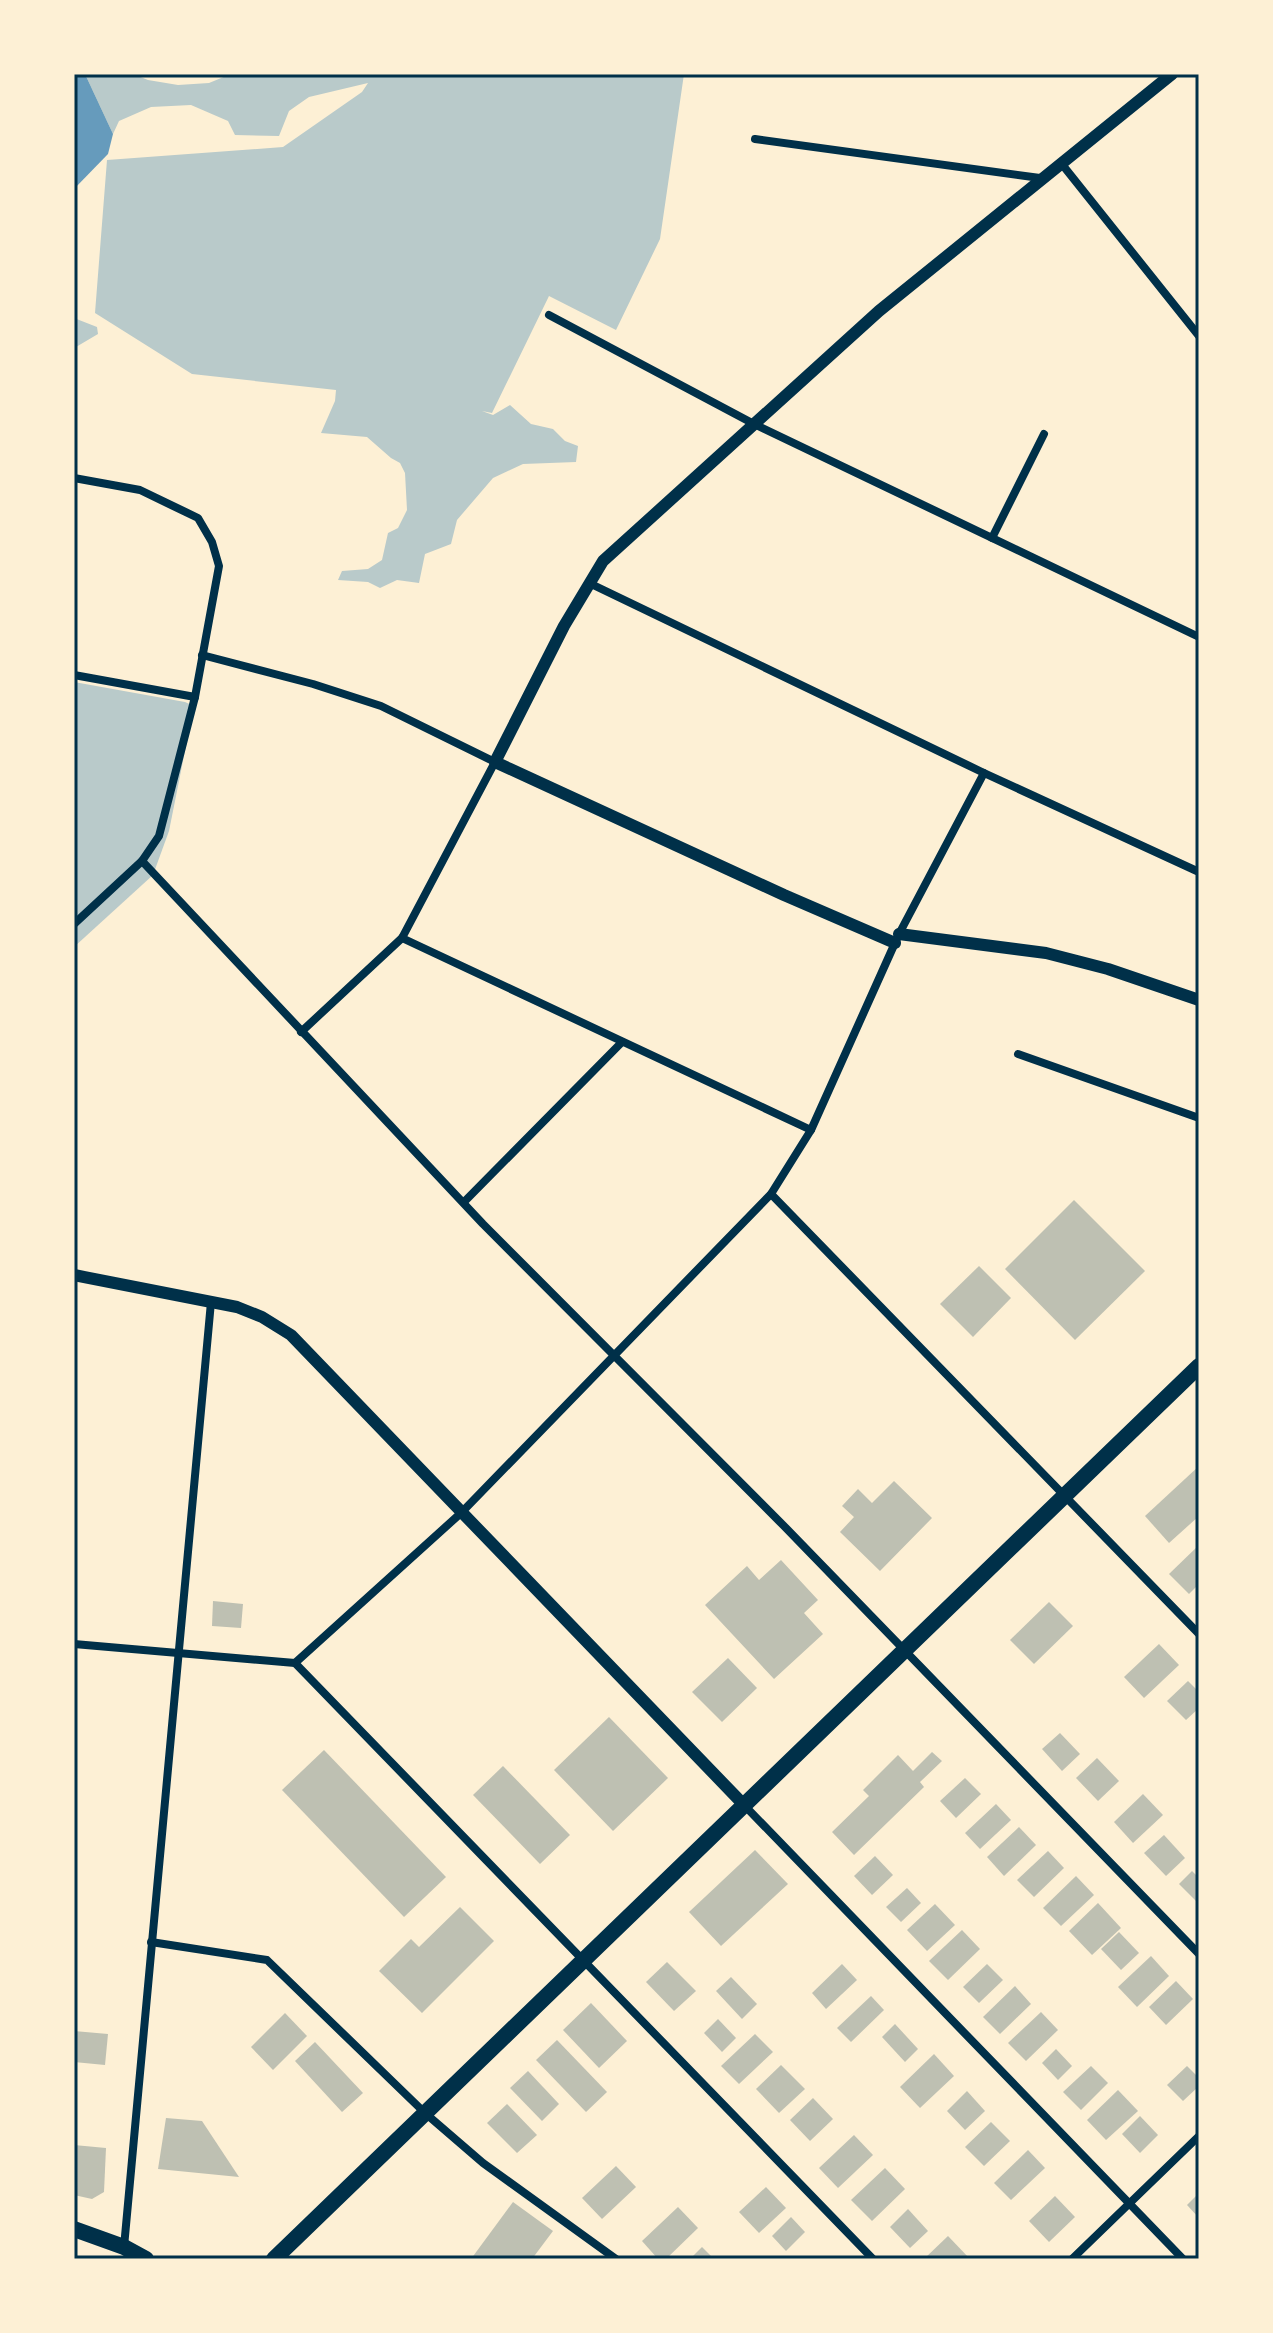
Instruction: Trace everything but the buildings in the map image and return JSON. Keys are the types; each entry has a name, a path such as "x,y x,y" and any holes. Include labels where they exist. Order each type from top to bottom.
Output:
{"main road":[{"path":"274,2259 1199,1366"},
{"path":"74,2229 124,2247 146,2259"}],"street":[{"path":"301,1032 402,938 564,626 603,561 879,311 1172,74"},
{"path":"755,139 1040,178"},
{"path":"1061,163 1199,336"},
{"path":"549,315 754,424 1199,637"},
{"path":"992,538 1044,434"},
{"path":"74,478 140,490 198,518 212,542 219,566 195,697 159,836 142,861 74,924"},
{"path":"589,583 984,773 1199,872"},
{"path":"202,655 313,684 381,706 784,895 897,938 1046,953 1108,969 1199,1000"},
{"path":"74,675 195,697"},
{"path":"295,1663 461,1513 771,1194 811,1130 897,938 984,773"},
{"path":"142,861 464,1202 1199,1954"},
{"path":"402,938 811,1130"},
{"path":"464,1202 622,1042"},
{"path":"1018,1054 1199,1118"},
{"path":"771,1194 1199,1634"},
{"path":"74,1275 237,1307 262,1317 291,1335 1183,2259"},
{"path":"124,2247 211,1302"},
{"path":"74,1644 295,1663 873,2259"},
{"path":"151,1942 267,1960 425,2113 483,2163 616,2259"},
{"path":"1072,2259 1199,2136"}],"shaded area":[{"path":"85,74 133,74 178,85 209,83 231,74 684,74 660,239 616,330 549,296 492,413 482,411 493,415 510,405 531,424 553,429 565,441 578,446 576,462 523,464 493,478 457,520 451,544 425,554 419,583 397,580 380,588 368,582 338,580 342,571 368,569 382,560 388,533 398,528 407,510 405,473 400,463 367,437 321,433 335,401 336,390 192,374 95,313 107,160 283,147 362,92 368,83 309,97 289,111 279,136 235,135 228,121 191,105 151,107 119,121 113,134"},
{"path":"74,318 97,327 98,334 76,347 74,355"},
{"path":"74,682 194,706 169,831 153,875 74,947"}],"water":[{"path":"74,74 85,74 113,134 108,154 74,189"}]}
